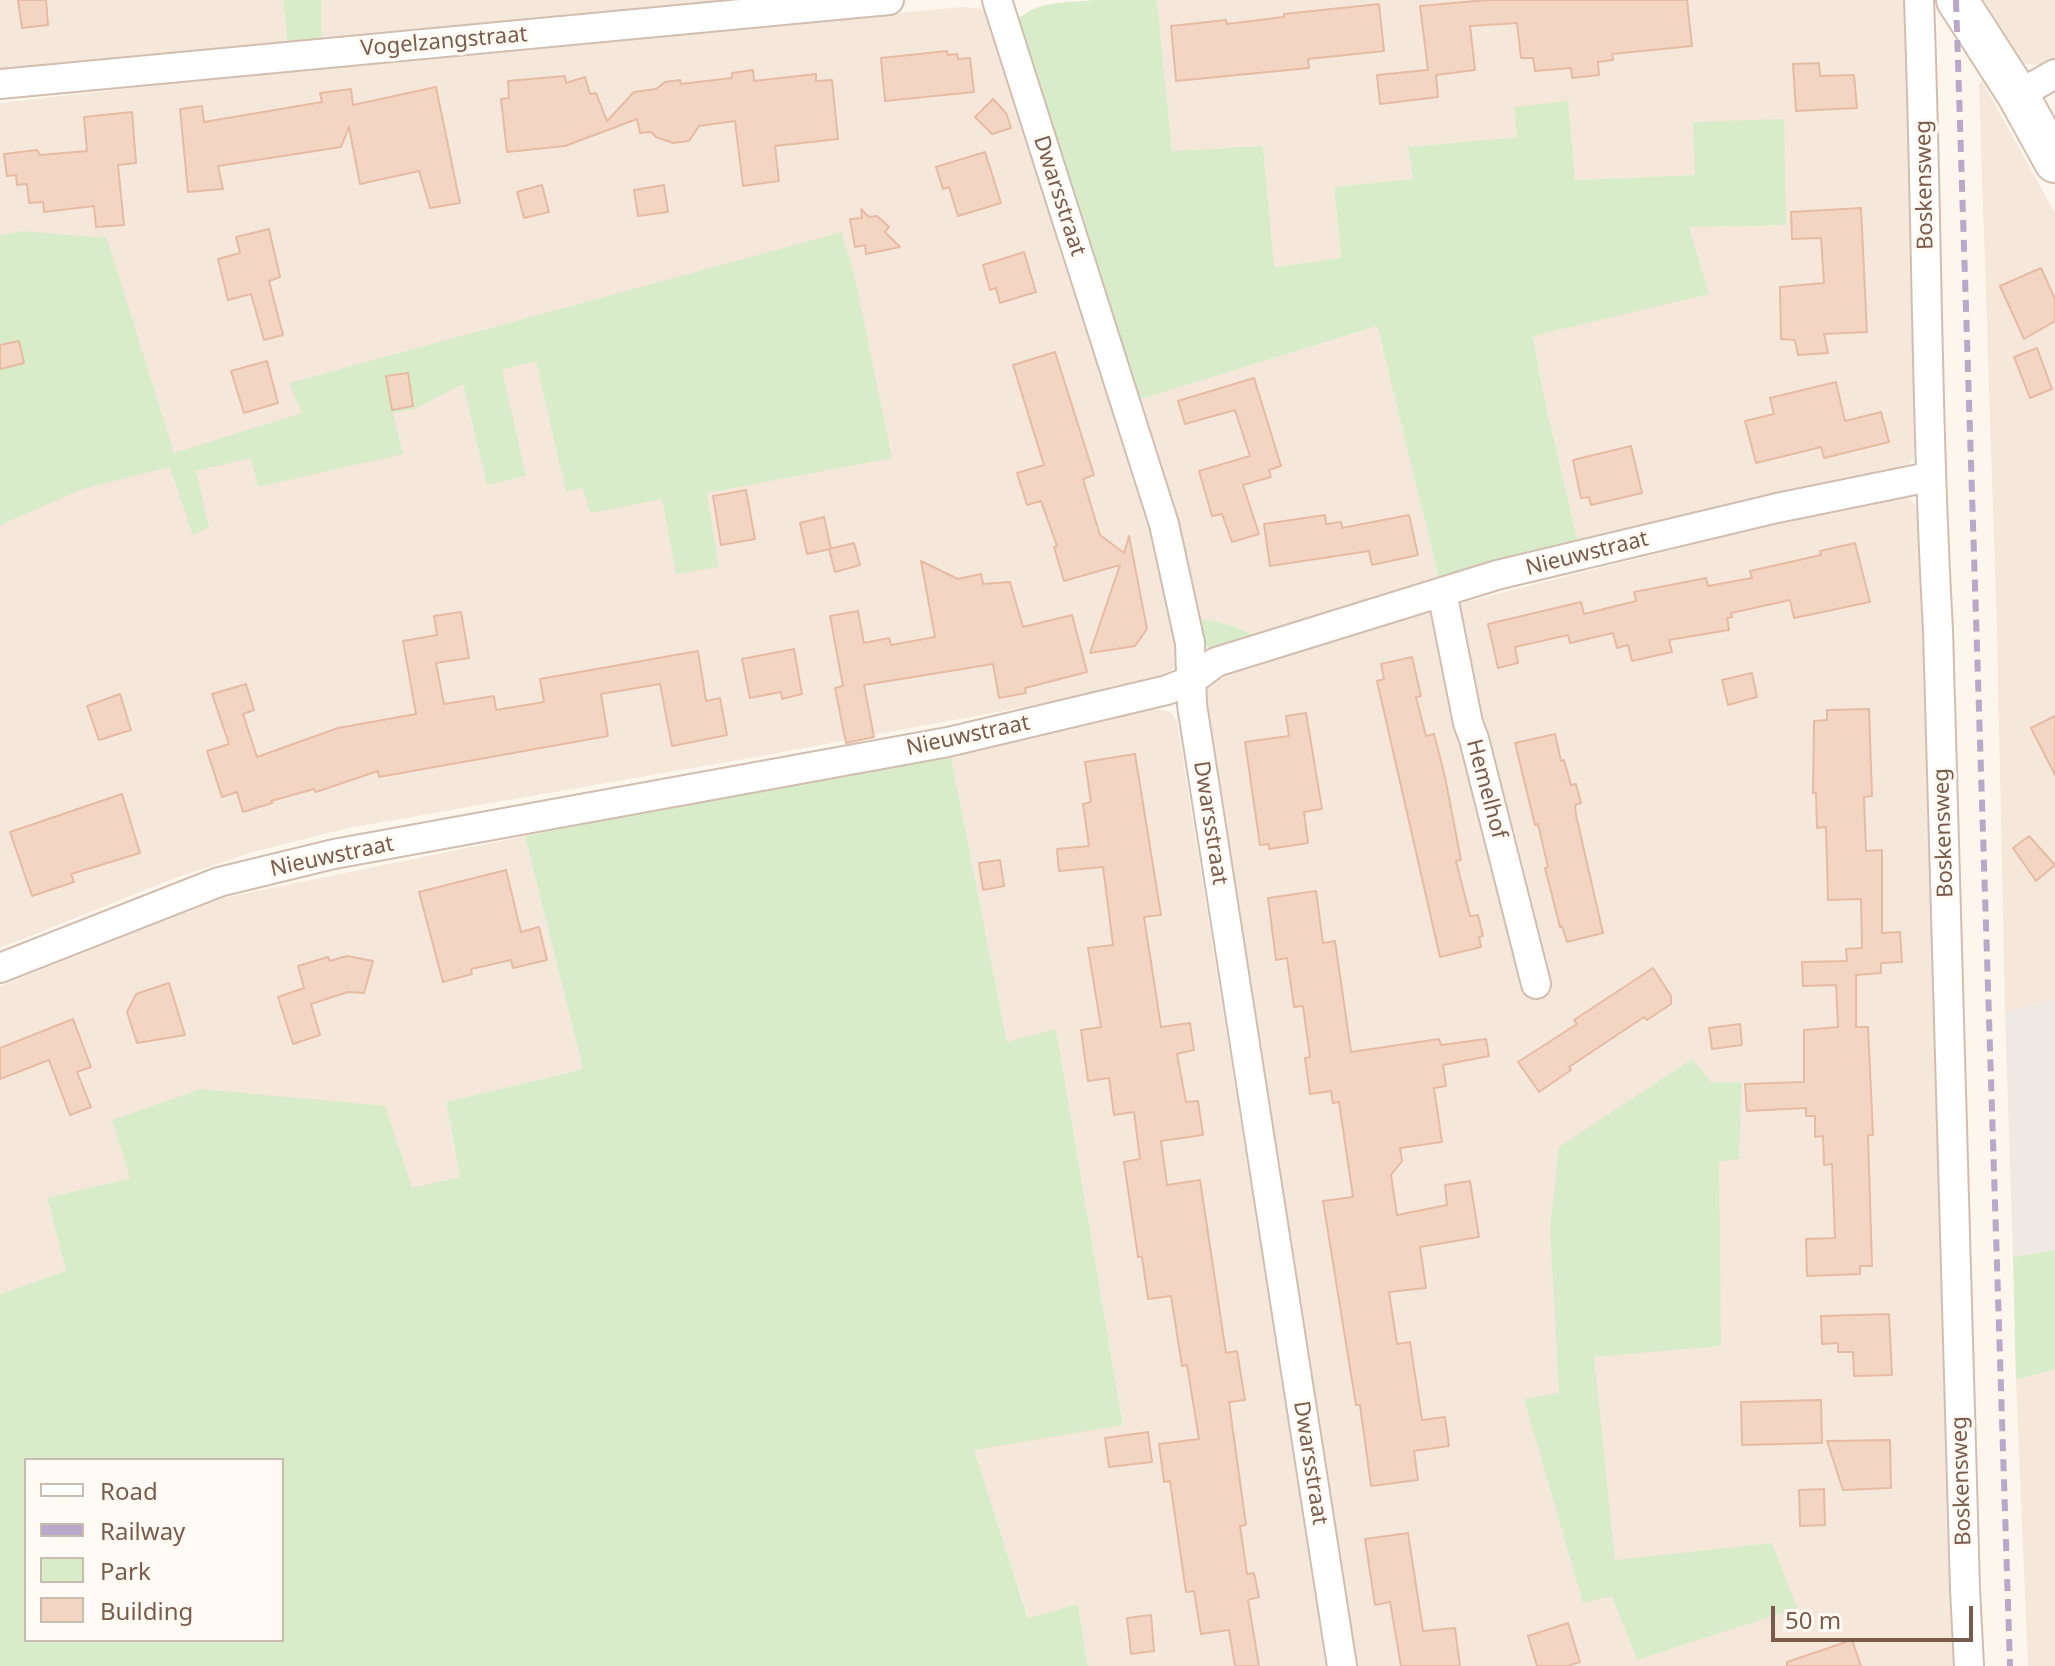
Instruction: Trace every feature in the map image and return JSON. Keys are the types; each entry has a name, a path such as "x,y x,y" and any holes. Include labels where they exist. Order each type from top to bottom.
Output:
{"street":[{"name":"Vogelzangstraat","path":"0,84 889,0"},
{"name":"Dwarsstraat","path":"997,0 1164,524 1190,643 1196,737 1342,1666"},
{"name":"Boskensweg","path":"1919,0 1925,149 1929,477 1938,646 1969,1666"},
{"path":"1957,0 2018,95 2055,162"},
{"path":"2018,95 2055,74"},
{"name":"Nieuwstraat","path":"0,968 219,882 334,854 948,742 1167,690 1192,680 1216,662 1497,575 1761,512 1929,477"},
{"name":"Hemelhof","path":"1442,592 1468,723 1536,984"}],"shaded area":[{"path":"0,0 283,0 288,46 0,69"},
{"path":"321,0 801,0 322,43"},
{"path":"1157,0 1907,0 1918,439 1914,459 1904,471 1579,547 1533,335 1708,294 1689,226 1696,175 1574,180 1514,108 1518,137 1409,147 1413,179 1334,187 1341,258 1273,267 1263,146 1172,152"},
{"path":"1977,0 2055,0 2055,59 2042,65 2023,64 1995,20"},
{"path":"962,7 985,9 992,22 1119,419 1176,625 1180,660 1167,675 1131,687 767,755 348,828 250,853 178,877 0,948 0,103 263,73"},
{"path":"1982,81 2055,213 2055,1000 2005,1012 1997,630 1979,84"},
{"path":"1377,326 1440,583 1263,639 1233,626 1196,617 1132,402"},
{"path":"1897,493 1908,497 1920,510 1928,662 1955,1666 1354,1666 1205,692 1212,678 1302,646"},
{"path":"1146,706 1170,712 1177,721 1327,1666 1088,1666 1078,1604 1029,1619 973,1449 1123,1425 1056,1029 1007,1043 950,751"},
{"path":"525,836 583,1069 446,1102 460,1177 412,1189 130,1178 47,1198 66,1271 0,1294 0,986 223,898"},
{"path":"2055,1000 2055,1250 2013,1257 2005,1012"},
{"path":"2055,1369 2055,1666 2028,1666 2016,1380"}],"green space":[{"path":"283,0 321,0 322,43 288,46"},
{"path":"1094,0 1157,0 1172,151 1263,146 1274,267 1341,258 1334,187 1413,179 1408,147 1517,137 1514,107 1568,101 1575,180 1695,175 1693,122 1784,119 1786,225 1689,227 1709,294 1533,336 1579,547 1440,583 1377,326 1132,402 1016,21 1042,6"},
{"path":"24,231 107,238 174,453 302,413 289,383 842,232 857,287 892,458 707,493 719,567 676,574 662,499 591,513 582,488 566,492 536,361 502,370 526,476 487,485 463,384 415,409 393,413 403,454 258,487 251,458 196,471 209,527 193,535 170,467 83,489 0,525 0,235"},
{"path":"1196,617 1233,626 1263,639 1212,650 1203,644"},
{"path":"950,751 1007,1042 1056,1029 1123,1425 974,1450 1028,1618 1078,1604 1088,1666 0,1666 0,1294 66,1271 47,1198 130,1178 112,1120 201,1089 385,1106 412,1188 460,1177 446,1102 583,1069 525,836"},
{"path":"1692,1059 1711,1082 1742,1082 1739,1159 1719,1162 1721,1346 1594,1357 1615,1560 1772,1543 1797,1608 1637,1660 1612,1596 1583,1603 1524,1399 1559,1393 1550,1227 1559,1147"},
{"path":"2055,1250 2055,1369 2016,1380 2013,1257"}],"building":[{"path":"18,0 46,0 48,25 22,28"},
{"path":"1487,0 1687,0 1692,46 1612,54 1613,60 1598,62 1599,75 1572,78 1571,68 1535,71 1533,58 1521,58 1517,23 1470,26 1475,70 1436,75 1438,97 1380,104 1377,75 1428,70 1420,6"},
{"path":"1379,4 1384,51 1308,59 1309,68 1176,81 1171,26 1226,20 1227,24 1284,17 1284,14"},
{"path":"947,51 948,55 957,54 958,59 970,58 974,92 885,101 881,58"},
{"path":"1819,63 1820,76 1854,75 1857,108 1796,111 1793,64"},
{"path":"753,70 754,81 816,74 816,81 832,80 838,139 775,146 779,181 743,186 735,121 699,126 689,141 673,143 651,132 640,133 637,119 565,146 507,152 501,99 509,98 508,81 565,76 566,83 585,77 590,94 596,93 607,121 634,92 656,89 665,82 680,80 681,84 732,78 732,73"},
{"path":"436,87 460,203 430,208 419,171 360,184 349,127 341,147 218,166 223,189 188,192 180,109 202,106 204,122 322,102 320,93 351,89 353,105"},
{"path":"993,99 1006,113 1011,128 992,134 975,117"},
{"path":"132,112 136,163 118,165 124,225 96,227 94,206 44,212 43,202 29,203 27,184 17,185 16,175 7,176 4,154 37,150 40,155 87,151 84,117"},
{"path":"985,152 1001,203 958,216 949,187 943,189 936,167"},
{"path":"542,185 549,212 524,218 517,192"},
{"path":"664,185 668,212 638,216 634,190"},
{"path":"1861,208 1867,332 1824,334 1828,353 1798,355 1795,340 1781,339 1780,287 1824,283 1821,238 1792,239 1791,212"},
{"path":"861,209 869,217 877,216 889,227 885,232 900,247 866,254 865,245 855,247 850,219 862,218"},
{"path":"269,229 280,277 269,281 283,335 264,340 251,294 228,300 218,259 240,253 236,237"},
{"path":"1024,252 1036,292 1000,303 996,288 990,290 983,265"},
{"path":"2041,268 2055,299 2055,321 2024,339 2000,286"},
{"path":"19,341 24,363 0,369 0,345"},
{"path":"2037,348 2052,389 2030,398 2014,357"},
{"path":"1055,352 1094,475 1083,479 1100,535 1124,553 1129,536 1147,629 1135,646 1090,653 1120,565 1064,581 1054,547 1057,546 1041,501 1027,505 1017,473 1044,465 1013,365"},
{"path":"267,361 278,403 244,413 231,371"},
{"path":"408,373 413,406 392,410 386,376"},
{"path":"1254,378 1281,466 1269,470 1271,477 1243,485 1259,534 1232,542 1222,514 1212,516 1199,471 1250,456 1235,410 1185,424 1178,401"},
{"path":"1836,382 1845,421 1881,412 1889,442 1824,458 1821,447 1756,463 1745,421 1774,414 1770,398"},
{"path":"1631,446 1642,493 1591,505 1589,497 1581,498 1573,460"},
{"path":"746,490 755,539 721,545 713,496"},
{"path":"1325,515 1326,524 1341,522 1342,528 1409,515 1418,555 1372,565 1369,551 1270,566 1264,524"},
{"path":"824,517 831,549 807,554 800,523"},
{"path":"854,543 860,565 835,572 829,549"},
{"path":"1855,543 1870,602 1794,618 1790,600 1731,613 1732,617 1727,618 1729,630 1669,640 1672,652 1632,661 1628,645 1617,648 1613,633 1570,643 1568,635 1515,647 1518,663 1498,668 1488,624 1581,602 1584,614 1636,601 1634,592 1706,578 1708,586 1752,578 1750,571 1821,555 1820,551"},
{"path":"921,561 958,579 981,574 983,584 1010,582 1023,627 1072,615 1087,672 1025,688 1026,693 999,698 993,664 864,685 874,737 846,743 835,688 843,686 830,616 858,611 864,643 889,638 891,645 935,637"},
{"path":"461,612 469,658 436,663 444,704 494,696 496,710 544,702 540,679 698,651 706,701 720,698 727,735 672,746 660,684 601,694 608,736 379,777 378,771 243,812 237,792 222,797 207,751 229,744 212,694 246,684 254,710 243,714 257,757 338,728 416,714 403,641 437,635 434,616"},
{"path":"794,649 802,694 782,699 781,692 750,698 742,659"},
{"path":"1412,657 1421,696 1416,697 1426,736 1434,734 1445,777 1461,860 1456,861 1470,916 1478,915 1483,936 1479,937 1481,947 1440,957 1377,681 1384,679 1381,664"},
{"path":"1752,673 1757,697 1728,705 1722,680"},
{"path":"120,694 131,730 99,740 87,706"},
{"path":"1869,709 1872,796 1864,797 1866,851 1882,850 1882,933 1900,932 1902,962 1881,963 1881,973 1856,975 1856,1027 1868,1027 1873,1135 1868,1135 1872,1266 1860,1266 1860,1274 1807,1276 1806,1239 1835,1238 1832,1164 1824,1165 1823,1136 1815,1137 1815,1116 1806,1116 1806,1108 1747,1111 1745,1084 1804,1082 1804,1030 1838,1027 1836,985 1803,986 1802,962 1847,961 1846,949 1862,948 1861,899 1828,900 1826,827 1817,828 1816,793 1813,793 1814,721 1827,720 1827,710"},
{"path":"1306,713 1322,809 1304,812 1308,843 1269,849 1269,844 1260,845 1245,742 1289,736 1286,716"},
{"path":"2055,716 2055,775 2031,728"},
{"path":"1555,734 1561,761 1564,760 1571,785 1576,784 1581,803 1575,805 1576,815 1603,933 1567,942 1560,927 1538,824 1535,825 1515,743"},
{"path":"1135,754 1161,915 1144,917 1161,1027 1190,1023 1194,1050 1177,1054 1186,1102 1198,1101 1203,1135 1161,1141 1167,1185 1200,1180 1226,1353 1237,1351 1245,1400 1229,1402 1246,1525 1240,1526 1247,1574 1254,1573 1259,1597 1248,1600 1259,1666 1235,1666 1229,1630 1201,1634 1194,1591 1186,1592 1170,1481 1164,1482 1159,1444 1199,1439 1187,1365 1182,1366 1171,1296 1148,1299 1142,1257 1138,1257 1124,1162 1140,1159 1134,1112 1114,1115 1109,1078 1088,1081 1081,1030 1101,1027 1088,948 1113,945 1103,867 1059,871 1057,849 1089,846 1083,804 1091,802 1085,762"},
{"path":"122,794 140,853 71,874 74,882 32,896 10,832"},
{"path":"2029,836 2055,865 2036,881 2013,848"},
{"path":"1000,860 1004,886 983,890 979,863"},
{"path":"506,870 521,932 539,927 547,960 513,968 511,960 471,969 472,974 443,982 419,892"},
{"path":"1316,891 1323,943 1335,941 1351,1052 1439,1039 1441,1045 1486,1039 1489,1056 1443,1065 1446,1086 1434,1088 1442,1142 1400,1148 1402,1161 1391,1175 1397,1215 1447,1205 1445,1185 1470,1181 1479,1237 1420,1247 1426,1288 1389,1292 1397,1344 1410,1342 1422,1420 1445,1417 1449,1446 1414,1451 1418,1480 1371,1486 1360,1405 1356,1405 1323,1201 1353,1197 1339,1102 1333,1103 1331,1091 1310,1094 1305,1058 1310,1057 1303,1006 1294,1007 1287,958 1276,960 1268,898"},
{"path":"347,956 373,961 364,993 348,992 311,1004 320,1035 293,1044 278,997 304,988 298,966 328,957 330,961"},
{"path":"1653,968 1671,996 1671,1004 1647,1020 1644,1017 1569,1067 1571,1070 1539,1092 1518,1062 1577,1024 1574,1020"},
{"path":"169,983 185,1035 137,1043 127,1012 136,994"},
{"path":"73,1019 91,1067 77,1072 91,1107 70,1115 49,1060 0,1079 0,1048"},
{"path":"1740,1024 1742,1045 1712,1049 1709,1028"},
{"path":"1889,1314 1892,1375 1854,1376 1853,1352 1838,1352 1838,1343 1822,1344 1821,1316"},
{"path":"1821,1400 1822,1443 1742,1445 1741,1402"},
{"path":"1148,1432 1152,1462 1109,1467 1105,1438"},
{"path":"1890,1440 1891,1488 1843,1490 1827,1441"},
{"path":"1824,1489 1825,1525 1800,1526 1799,1490"},
{"path":"1408,1533 1423,1631 1455,1628 1460,1666 1401,1666 1390,1602 1375,1605 1365,1539"},
{"path":"1151,1615 1154,1651 1131,1654 1127,1618"},
{"path":"1568,1623 1580,1662 1567,1666 1537,1666 1528,1636"},
{"path":"1852,1640 1861,1666 1787,1666 1787,1662"}],"railway":[{"path":"1956,0 2010,1666"}]}
